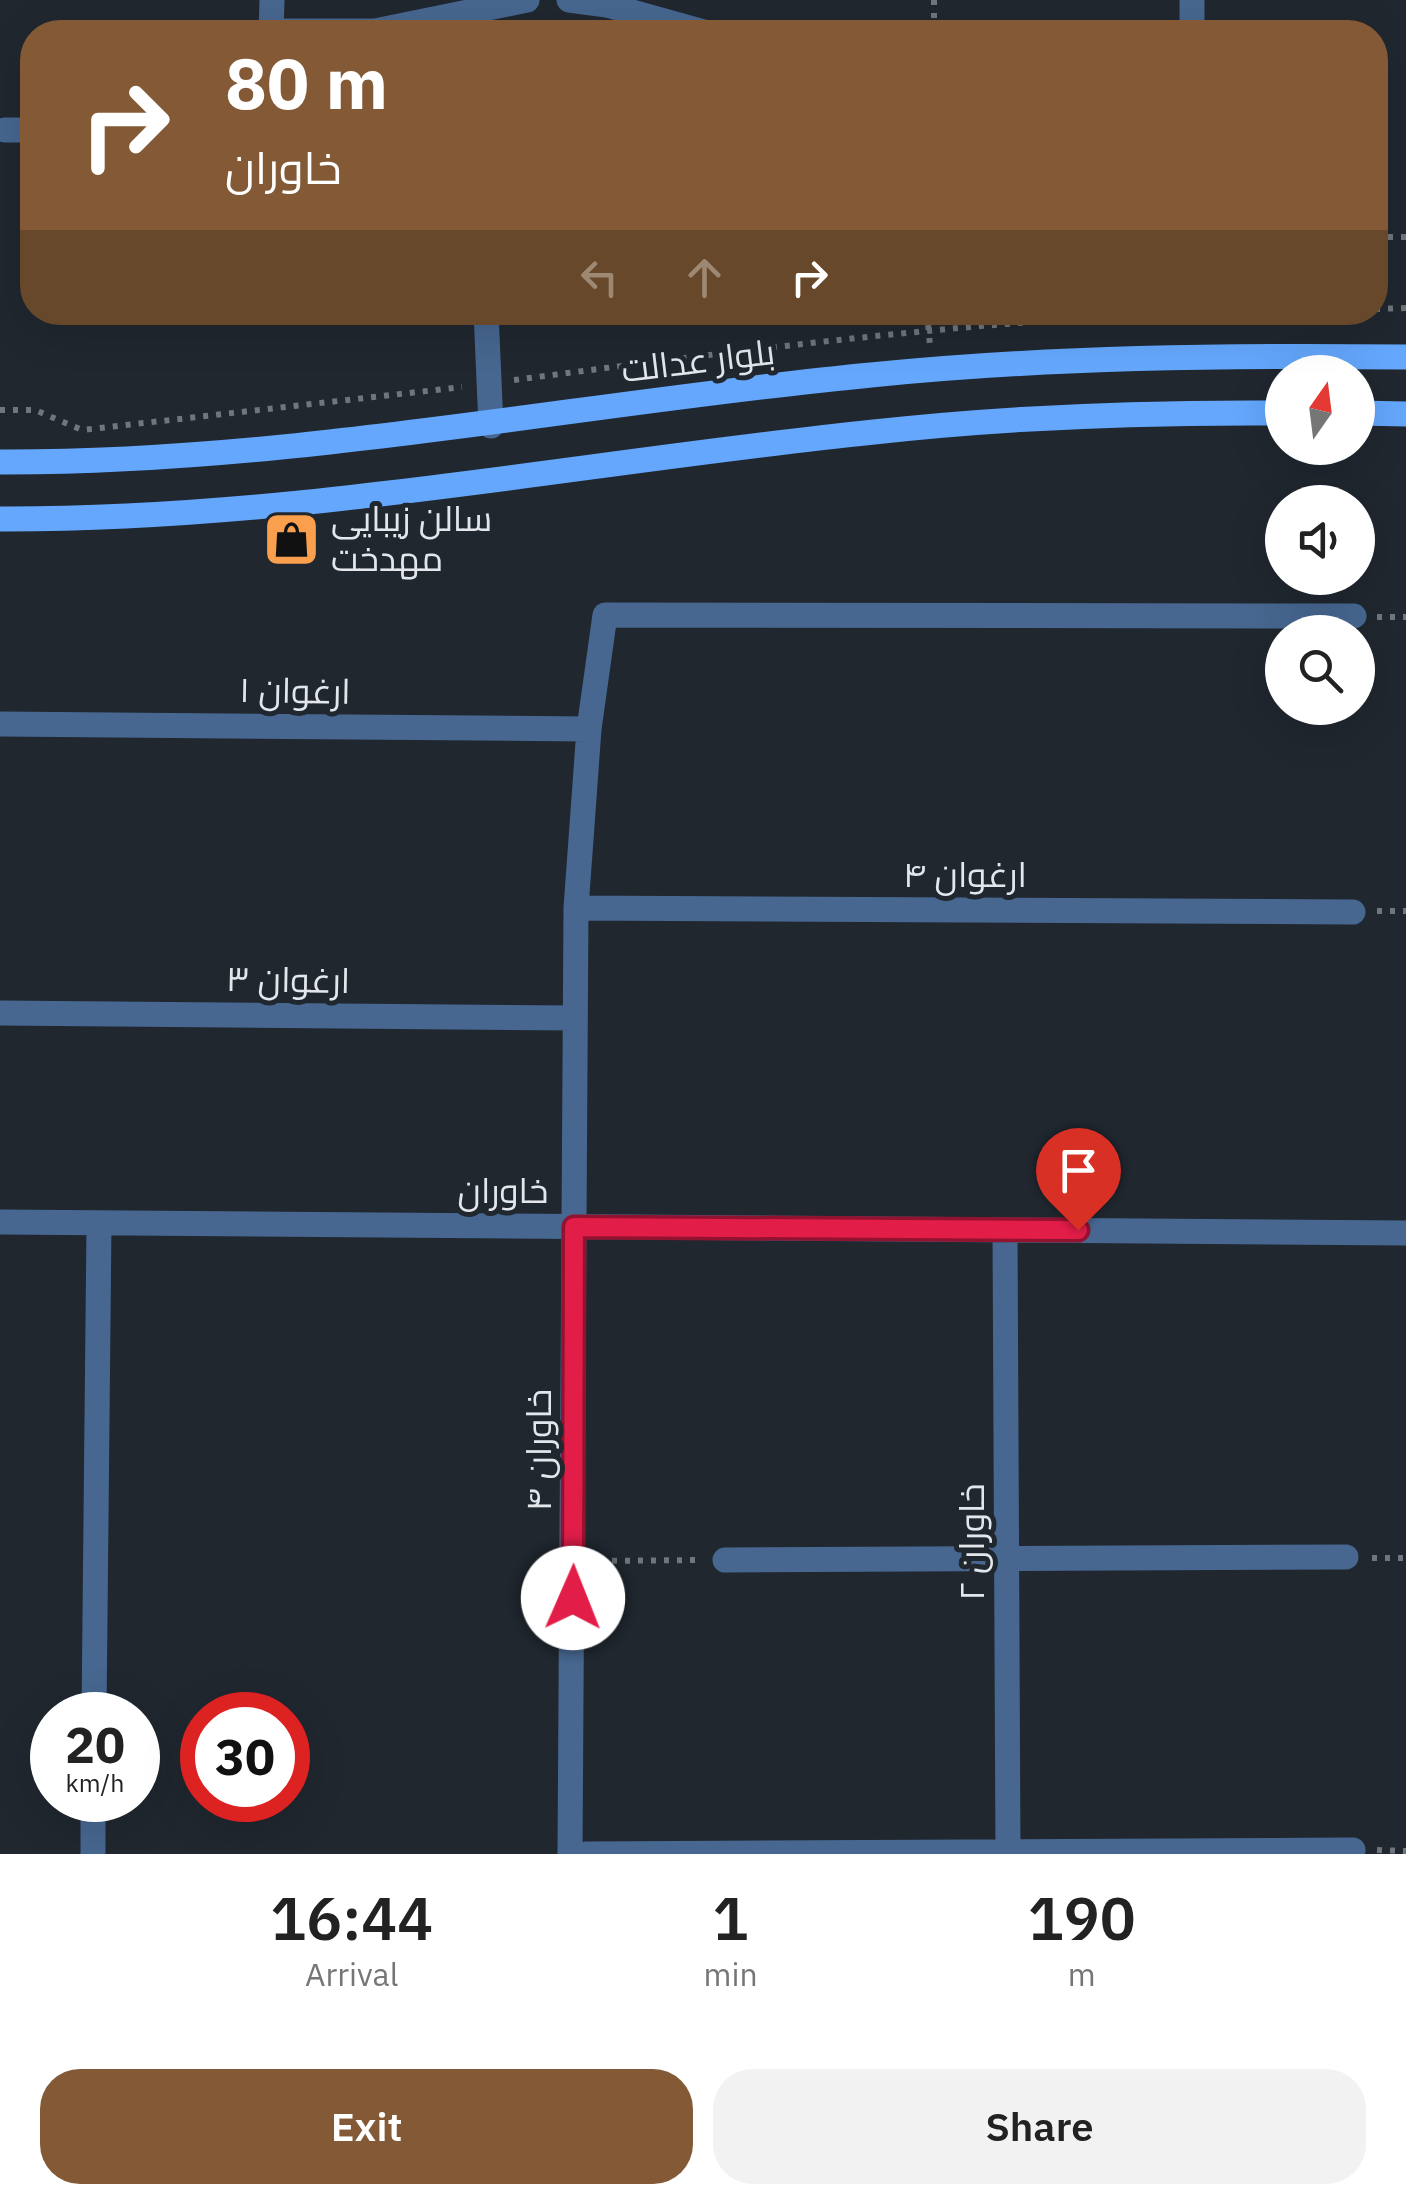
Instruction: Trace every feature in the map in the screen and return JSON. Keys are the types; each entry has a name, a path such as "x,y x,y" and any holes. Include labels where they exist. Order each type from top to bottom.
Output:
{"main road":[{"name":"بلوار عدالت","path":"0,462 84,462 277,450 870,375 1038,362 1406,357"},
{"path":"0,519 85,520 282,507 876,431 1076,416 1265,412"},
{"path":"1375,414 1406,414"}],"street":[{"path":"430,20 528,0"},
{"path":"569,0 607,5 661,20"},
{"path":"5,130 20,130"},
{"path":"487,325 490,426"},
{"name":"خاوران ۴","path":"570,1854 576,908 589,729 605,615 1265,616"},
{"name":"ارغوان ۱","path":"0,724 589,729"},
{"name":"ارغوان ۴","path":"576,908 1353,912"},
{"name":"ارغوان ۳","path":"0,1012 576,1018"},
{"name":"خاوران","path":"0,1222 1406,1233"},
{"path":"94,1692 98,1223"},
{"name":"خاوران ۲","path":"1005,1230 1008,1852"},
{"path":"725,1560 1346,1557"},
{"path":"93,1822 93,1854"},
{"path":"586,1854 1353,1850"}],"path":[{"path":"0,410 35,410 82,430 823,341 1011,325"},
{"path":"573,1561 725,1560"}],"place":[{"name":"سالن زیبایی مهدخت","path":"292,539"}],"route":[{"path":"573,1598 574,1227 1078,1230"}]}
